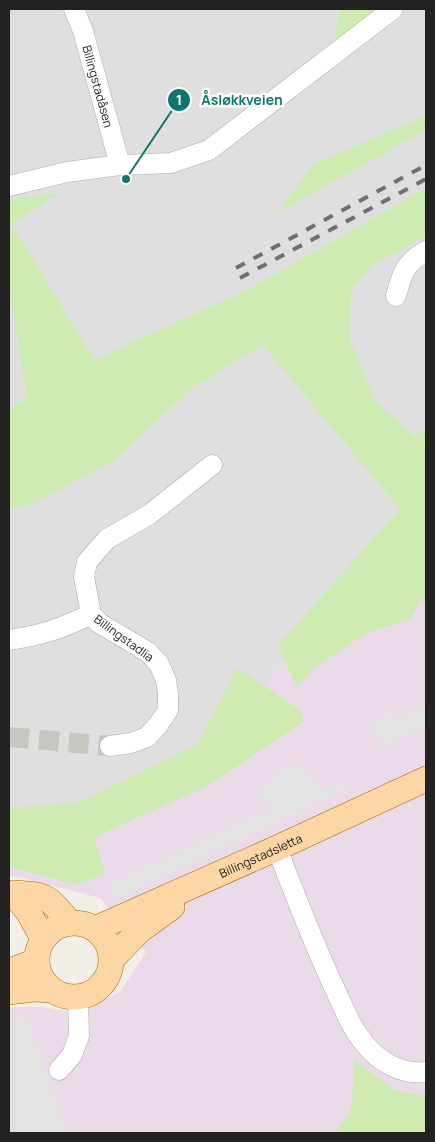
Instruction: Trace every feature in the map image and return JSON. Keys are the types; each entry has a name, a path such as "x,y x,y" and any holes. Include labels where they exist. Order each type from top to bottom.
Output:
{"main road":[{"name":"Billingstadsletta","path":"112,959 139,931 184,900 426,778"},
{"name":"Billingstadsletta","path":"95,929 426,790"},
{"path":"11,893 36,894 50,899 70,923"},
{"path":"11,893 29,913 40,950 41,977 52,990"},
{"path":"9,971 40,950 55,928 70,923 83,924 95,929 107,942 112,959 109,973 102,985 91,994 69,997 52,990 34,989 9,992"}],"street":[{"name":"Billingstadåsen","path":"74,9 83,31 120,165"},
{"path":"9,186 67,172 120,165 171,163 209,150 393,9"},
{"path":"396,296 402,273 413,258 426,251"},
{"name":"Billingstadlia","path":"110,746 139,740 158,726 168,710 167,687 159,664 148,652 99,623 91,614 84,577 87,562 108,539 150,514 212,465"},
{"path":"9,640 61,629 91,614"},
{"path":"278,852 306,922 352,1026 364,1044 379,1059 402,1071 426,1072"},
{"path":"58,1070 72,1055 79,1036 78,997"}],"shaded area":[{"path":"9,9 426,9 426,519 212,755 9,862"},
{"path":"426,519 426,1119 380,1133 9,1133 9,1008 41,1007 76,1013 120,992 146,952 100,898 9,876 9,862 212,755 314,622"},
{"path":"426,706 426,728 381,746 370,721 389,712 393,719"},
{"path":"293,761 323,791 353,778 356,784 135,890 110,897 113,882 271,810 269,805 258,795"},
{"path":"26,1014 67,1133 9,1133 9,1015"}],"green space":[{"path":"340,9 380,9 334,44"},
{"path":"426,115 426,130 277,213 312,165"},
{"path":"426,188 426,236 372,265 351,289 350,340 374,399 414,437 426,427 426,598 420,601 410,619 367,633 315,667 297,688 278,645 400,509 263,345 196,385 114,460 34,504 9,509 9,409 27,397 9,290 9,199 59,193 12,224 94,360 247,290"},
{"path":"237,668 299,709 304,721 208,786 94,837 105,873 76,885 9,867 9,808 80,802 198,744"},
{"path":"355,1060 394,1090 426,1096 426,1133 335,1133 351,1111"}],"tunnel":[{"path":"9,737 110,746"}],"railway":[{"path":"236,268 426,165"},
{"path":"240,278 426,179"}],"place":[{"name":"Åsløkkveien","path":"126,179"}]}
